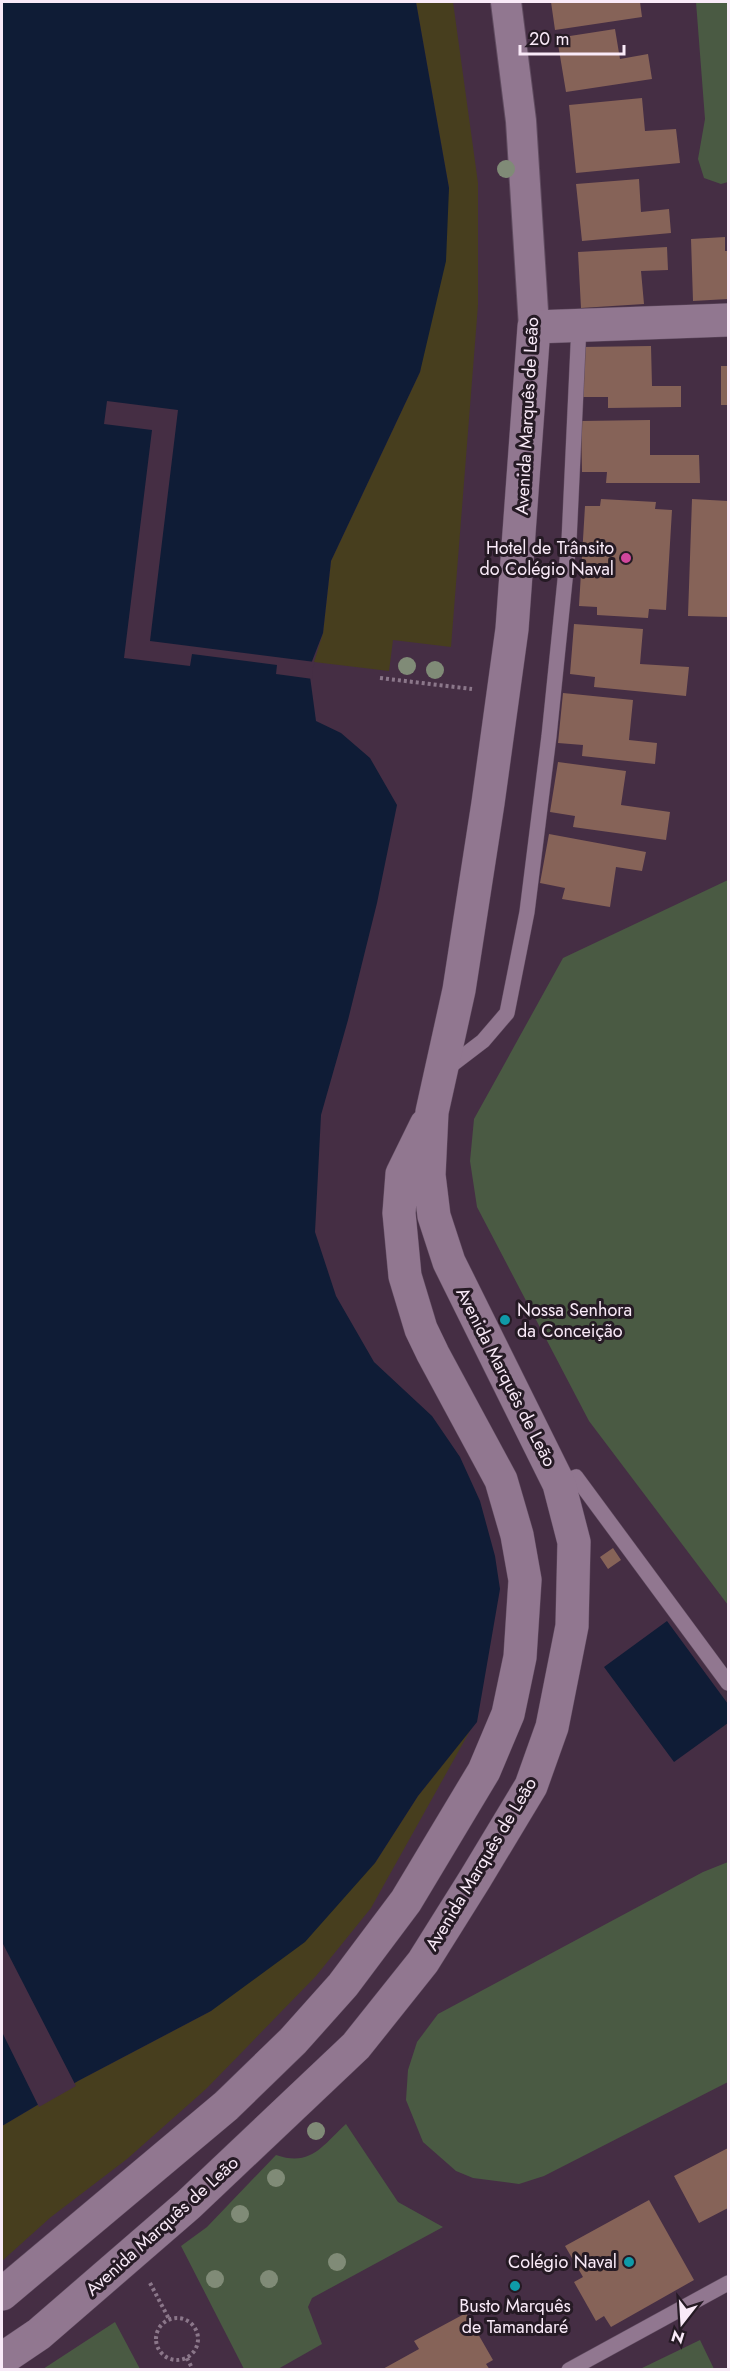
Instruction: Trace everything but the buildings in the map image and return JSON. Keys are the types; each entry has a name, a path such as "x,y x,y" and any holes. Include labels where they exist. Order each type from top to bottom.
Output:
{"main road":[{"path":"534,327 729,320"},
{"name":"Avenida Marquês de Leão","path":"2,2359 39,2334 189,2205 356,2046 423,1962 531,1786 552,1727 573,1626 574,1542 559,1484 480,1328 446,1253 434,1216 429,1175 432,1112 459,990 503,693 519,549 534,327"},
{"name":"Avenida Marquês de Leão","path":"2,2294 226,2106 293,2041 343,1985 412,1891 484,1771 508,1714 520,1658 525,1580 517,1535 501,1480 421,1329 405,1276 399,1213 402,1174 432,1112"}],"street":[{"name":"Avenida Marquês de Leão","path":"506,2 521,121 534,327"}],"lane":[{"path":"440,1074 483,1041 507,1013 526,912 549,736 569,541 579,325"},
{"path":"559,1484 576,1477 729,1683"},
{"path":"569,2370 729,2283"}],"path":[{"path":"380,678 503,693"},
{"path":"183,2318 195,2327 199,2341 197,2348 187,2358 174,2360 162,2354 158,2348 156,2335 159,2328 169,2319 183,2318"},
{"path":"187,2358 193,2370"}],"green space":[{"path":"696,2 728,2 728,182 721,184 704,178 698,159 705,119"},
{"path":"728,880 728,1605 589,1421 477,1207 470,1161 474,1119 563,958"},
{"path":"728,1862 728,2082 544,2176 519,2184 473,2178 456,2171 423,2142 406,2100 408,2070 417,2042 438,2014 703,1872"},
{"path":"346,2124 398,2202 443,2227 312,2298 308,2307 322,2344 278,2369 244,2369 181,2246 207,2227 276,2155 288,2158 307,2156 323,2147"},
{"path":"115,2322 140,2369 43,2369"},
{"path":"700,2340 714,2369 640,2369"}],"sand":[{"path":"416,2 453,2 478,183 478,305 451,647 393,640 389,671 314,662 323,633 331,561 420,372 449,188"},
{"path":"471,1729 371,1908 316,1976 206,2089 127,2159 51,2217 2,2261 2,2126 78,2081 211,2011 375,1863 418,1796"}],"water":[{"path":"2,2 416,2 449,188 446,261 420,372 331,561 323,633 309,669 316,721 341,733 370,758 397,805 377,903 348,1020 321,1115 315,1232 336,1296 374,1362 432,1416 460,1457 480,1501 495,1556 500,1589 477,1722 418,1796 375,1863 305,1942 211,2011 78,2081 2,2126"},
{"path":"667,1621 728,1704 728,1723 674,1762 604,1667"}],"pier":[{"path":"107,401 178,410 150,641 315,662 312,670 313,679 276,674 277,665 192,654 190,666 124,658 152,430 104,424"},
{"path":"2,1942 76,2086 39,2107 2,2032"}],"place":[{"name":"Hotel de Trânsito do Colégio Naval","path":"626,558"},
{"name":"Nossa Senhora da Conceição","path":"505,1320"},
{"name":"Colégio Naval","path":"629,2262"},
{"name":"Busto Marquês de Tamandaré","path":"515,2286"}]}
